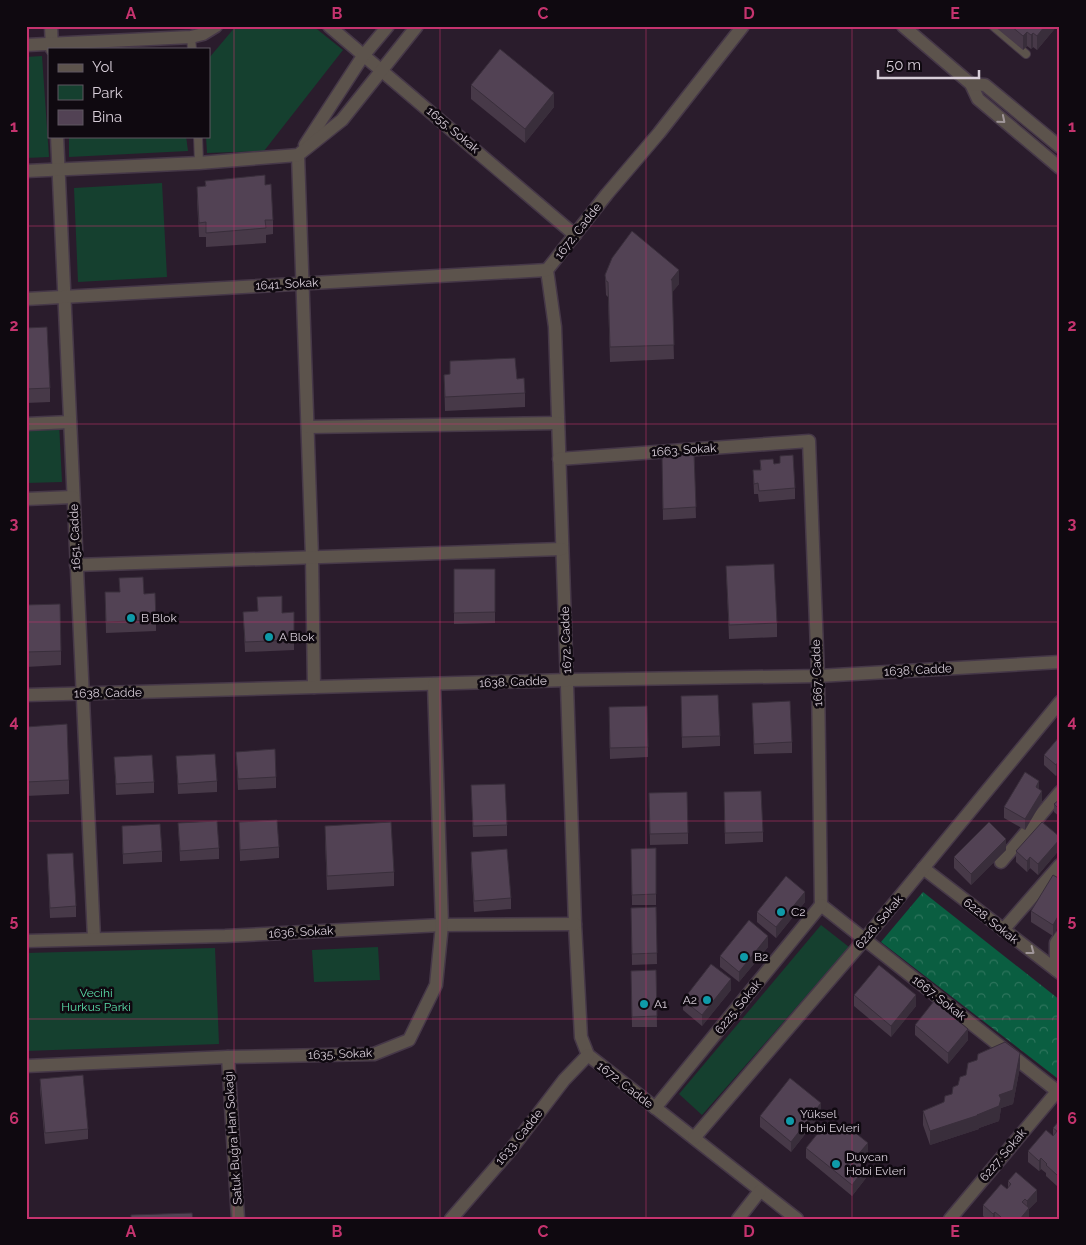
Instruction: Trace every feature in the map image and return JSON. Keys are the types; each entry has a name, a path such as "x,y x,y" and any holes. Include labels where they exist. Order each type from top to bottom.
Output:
{"street":[{"path":"51,26 52,46"},
{"path":"26,45 191,43 216,26"},
{"name":"1655. Sokak","path":"330,26 575,234"},
{"path":"314,687 312,557 298,156 364,56 388,26"},
{"path":"26,171 199,163 298,156 342,120 417,26"},
{"name":"1672. Cadde","path":"743,26 548,270 555,327 580,1038 588,1056 797,1219"},
{"path":"903,26 971,84 978,99 1060,168"},
{"path":"971,84 985,85 1060,147"},
{"name":"1651. Cadde","path":"57,138 81,694 94,938"},
{"name":"1641. Sokak","path":"26,298 548,270"},
{"path":"26,424 70,422"},
{"path":"308,427 558,423"},
{"name":"1663. Sokak","path":"559,459 809,440"},
{"name":"1667. Cadde","path":"809,440 818,676 821,905"},
{"path":"26,499 73,497"},
{"path":"76,565 562,549"},
{"name":"1638. Cadde","path":"26,695 568,680 818,676 1060,662"},
{"name":"1635. Sokak","path":"26,1066 228,1057 374,1054 409,1040 436,986 442,926 434,684"},
{"name":"6226. Sokak","path":"694,1138 864,940 1060,702"},
{"path":"1001,862 1060,792"},
{"path":"1003,930 1060,865"},
{"name":"6228. Sokak","path":"924,868 1058,972"},
{"name":"1667. Sokak","path":"821,905 1059,1090"},
{"name":"6225. Sokak","path":"655,1108 821,905"},
{"name":"1636. Sokak","path":"26,941 225,936 442,926 575,924"},
{"path":"1058,972 1056,943 1060,937"},
{"name":"1633. Cadde","path":"451,1219 509,1152 564,1080 588,1056"},
{"name":"Satuk Buğra Han Sokağı","path":"228,1057 238,1219"},
{"name":"6227. Sokak","path":"950,1219 1059,1090"},
{"path":"738,1219 760,1191"}],"lane":[{"path":"993,26 1026,54"},
{"path":"198,138 199,163"}],"green space":[{"path":"236,26 313,26 343,50 264,151 207,153 206,138 210,138 210,57"},
{"path":"42,56 49,157 26,158 26,57"},
{"path":"69,138 186,138 188,151 69,157"},
{"path":"162,183 167,277 78,282 74,188"},
{"path":"59,423 62,482 26,483 26,424"},
{"path":"923,892 1060,1000 1060,1075 1057,1078 881,942"},
{"path":"821,925 849,947 702,1115 679,1094"},
{"path":"378,947 380,980 314,982 312,950"},
{"name":"Vecihi Hurkus Parki","path":"215,948 219,1044 26,1051 26,953"}],"building":[{"path":"1011,26 1045,26 1037,36 1027,32 1023,36"},
{"path":"500,49 554,93 525,129 471,85"},
{"path":"265,175 265,185 271,184 273,220 265,220 266,228 206,233 206,222 199,223 197,187 206,186 205,181"},
{"path":"26,184 28,226 26,227"},
{"path":"632,231 679,270 671,280 674,345 610,347 608,282 605,275 612,258"},
{"path":"47,327 50,388 26,389 26,328"},
{"path":"515,358 517,379 524,378 525,393 445,397 444,375 450,374 450,361"},
{"path":"694,454 696,507 663,509 662,456"},
{"path":"793,455 795,488 759,491 758,483 754,484 753,470 761,470 760,460 773,459 774,464 780,463 780,456"},
{"path":"774,564 777,623 729,625 726,566"},
{"path":"454,569 495,569 495,612 454,613"},
{"name":"B Blok","path":"143,577 144,594 155,593 156,620 106,622 105,592 120,592 119,578"},
{"name":"A Blok","path":"282,596 282,613 294,612 294,640 245,642 243,612 258,611 257,597"},
{"path":"60,604 61,651 26,652 26,605"},
{"path":"718,695 720,736 682,737 681,696"},
{"path":"790,701 792,742 754,744 752,703"},
{"path":"647,706 648,747 610,748 609,707"},
{"path":"67,724 69,780 26,782 26,727"},
{"path":"1060,736 1060,763 1058,762 1056,765 1044,755"},
{"path":"275,749 276,777 238,779 236,752"},
{"path":"215,754 217,781 178,784 176,756"},
{"path":"152,755 154,782 116,784 114,757"},
{"path":"1025,772 1039,781 1036,787 1042,791 1025,819 1004,807"},
{"path":"505,784 507,825 473,826 471,785"},
{"path":"761,791 763,832 725,833 724,792"},
{"path":"687,792 688,833 650,834 649,793"},
{"path":"1060,799 1060,810 1054,804"},
{"path":"277,820 279,847 240,850 239,822"},
{"path":"217,821 219,848 180,851 178,823"},
{"path":"391,822 394,872 327,876 325,826"},
{"path":"989,822 1006,839 971,874 954,857"},
{"path":"1042,822 1060,839 1038,864 1030,857 1027,861 1016,851"},
{"path":"160,824 162,851 123,854 122,826"},
{"path":"656,848 656,894 632,895 631,849"},
{"path":"507,849 511,898 474,901 471,852"},
{"path":"73,853 76,906 50,908 47,854"},
{"path":"1053,875 1060,879 1060,913 1053,925 1031,911"},
{"path":"786,876 805,892 776,927 757,912"},
{"path":"656,907 657,953 632,954 631,908"},
{"path":"749,920 768,936 739,972 720,956"},
{"path":"711,964 731,979 702,1015 683,1000"},
{"path":"879,965 916,995 891,1026 854,995"},
{"name":"A1","path":"656,970 657,1016 632,1017 631,971"},
{"path":"934,1001 968,1029 948,1053 915,1025"},
{"path":"1005,1042 1020,1053 1013,1090 999,1095 1001,1099 999,1106 977,1115 979,1115 930,1131 923,1111 944,1102 945,1096 952,1094 953,1087 958,1085 960,1077 966,1075 968,1063 977,1060 978,1054"},
{"path":"83,1075 88,1129 45,1133 40,1079"},
{"name":"Yüksel Hobi Evleri","path":"790,1078 821,1103 791,1142 760,1116"},
{"path":"1060,1120 1060,1172 1057,1175 1041,1158 1039,1161 1028,1151 1046,1130 1053,1136 1057,1131 1053,1128"},
{"name":"Duycan Hobi Evleri","path":"842,1122 868,1143 855,1158 866,1167 852,1185 806,1148 822,1128 831,1135"},
{"path":"1016,1172 1037,1190 1027,1201 1025,1199 1022,1202 1029,1208 1020,1219 1000,1219 1001,1217 995,1212 993,1214 983,1205 1001,1184 1007,1189 1011,1184 1008,1181"},
{"path":"192,1213 193,1219 131,1219 131,1215"}],"place":[{"name":"B Blok","path":"131,618"},
{"name":"A Blok","path":"269,637"},
{"name":"C2","path":"781,912"},
{"name":"B2","path":"744,957"},
{"name":"A2","path":"707,1000"},
{"name":"A1","path":"644,1004"},
{"name":"Yüksel Hobi Evleri","path":"790,1121"},
{"name":"Duycan Hobi Evleri","path":"836,1164"}]}
